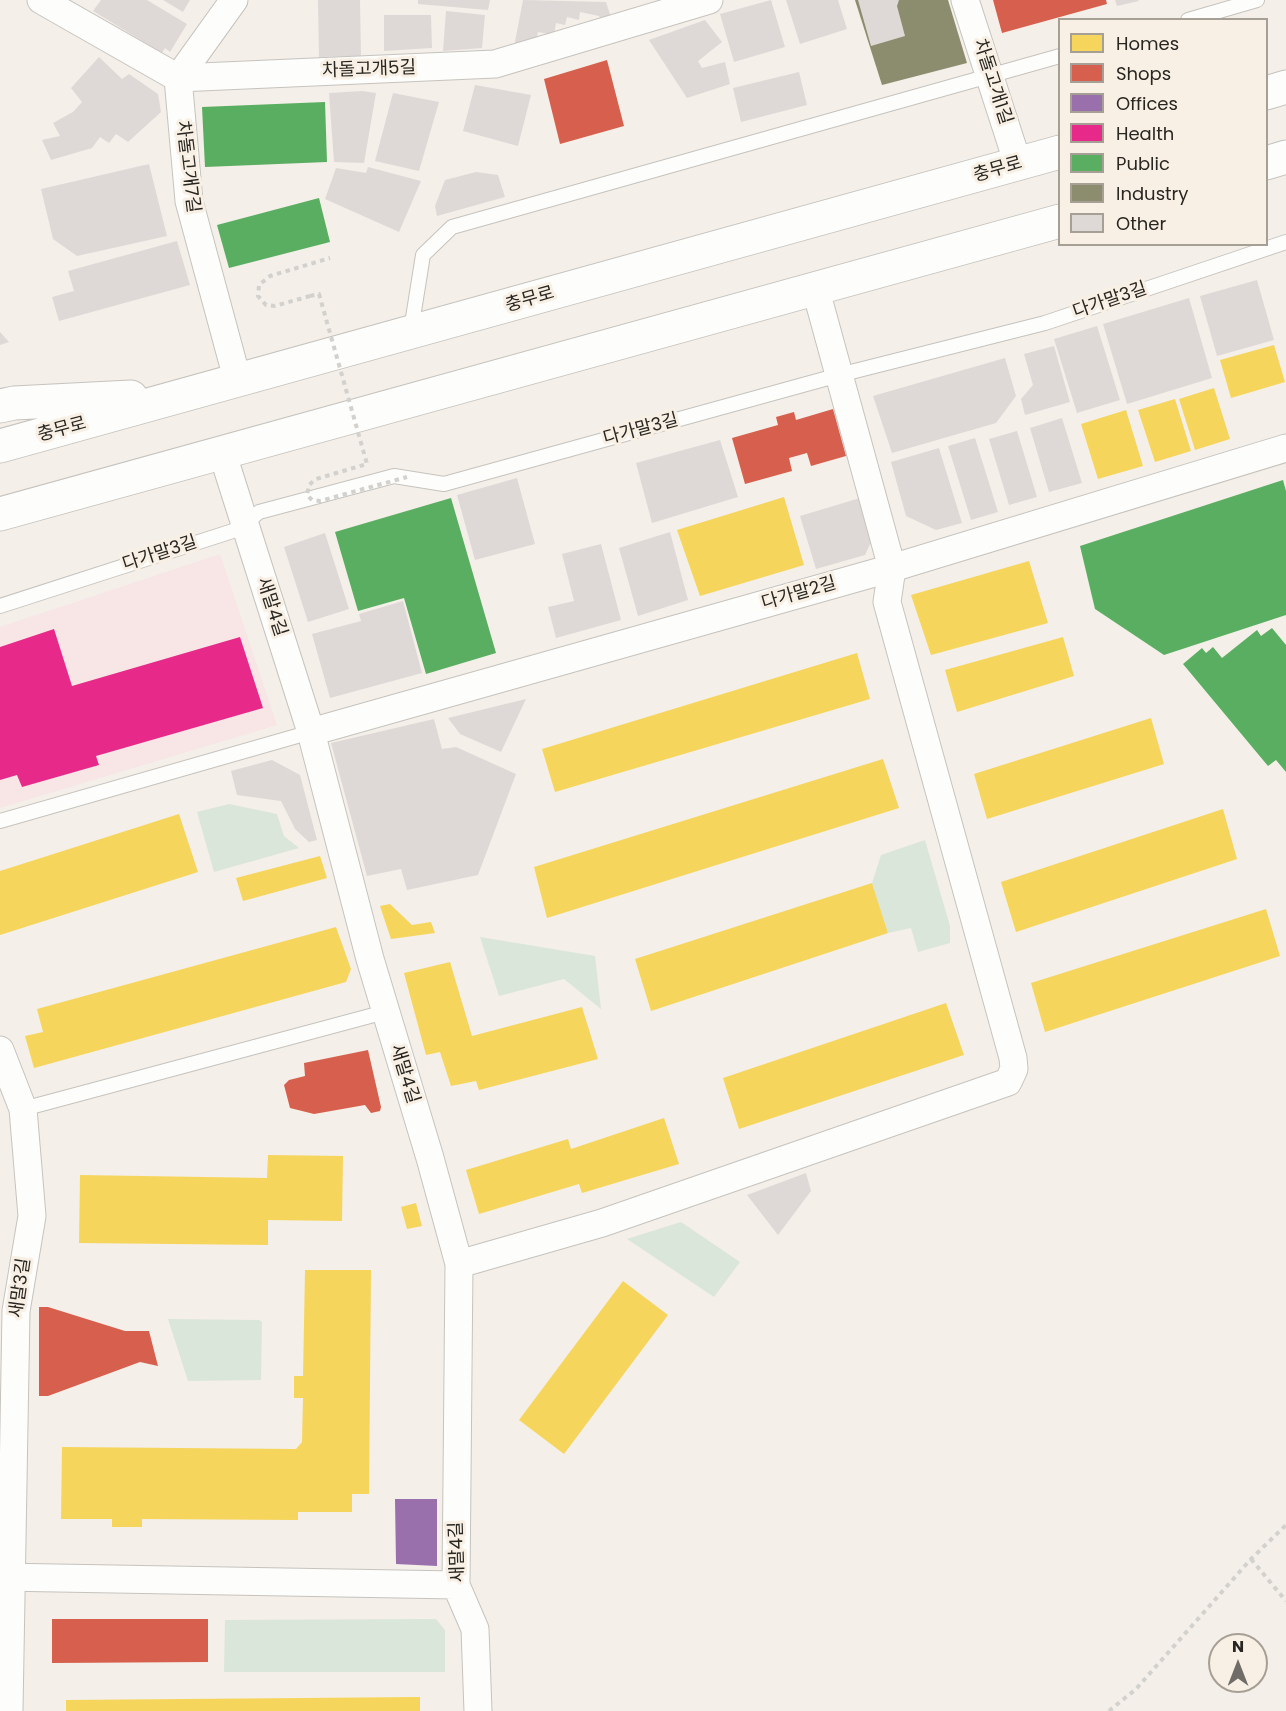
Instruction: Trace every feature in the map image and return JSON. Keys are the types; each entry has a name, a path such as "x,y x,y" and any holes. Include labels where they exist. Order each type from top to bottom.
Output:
{"main road":[{"path":"1268,92 1286,87"},
{"name":"충무로","path":"0,446 238,382 1058,152"},
{"path":"1268,162 1286,157"},
{"path":"0,514 1058,221"},
{"path":"0,406 14,403 195,393"},
{"path":"0,534 157,471"}],"street":[{"path":"41,0 178,78 234,0"},
{"name":"차돌고개5길","path":"178,78 495,64 709,0"},
{"name":"차돌고개1길","path":"965,0 1018,164"},
{"name":"차돌고개7길","path":"178,78 189,201 238,382"},
{"path":"459,1264 602,1223 1008,1082 1014,1070 1013,1058 887,602 892,568 815,287"},
{"name":"다가말2길","path":"311,732 892,568 1286,448"},
{"name":"새말4길","path":"222,452 311,732 386,1012 459,1264 456,1585 475,1629 478,1711"},
{"name":"새말3길","path":"0,1050 23,1109 32,1216 16,1311 6,1577 9,1711"},
{"path":"6,1577 456,1585"}],"lane":[{"path":"1195,18 1257,0"},
{"path":"410,334 423,255 452,226 1058,56"},
{"name":"다가말3길","path":"0,606 239,529 259,512 394,476 444,484 839,375 1045,323 1286,242"},
{"path":"0,821 311,732"},
{"path":"23,1109 386,1012"}],"path":[{"path":"330,258 270,276 259,285 258,296 266,305 275,306 319,294 367,464 316,479 309,485 307,495 312,500 320,501 407,477"},
{"path":"1109,1711 1136,1689 1251,1558 1286,1525"},
{"path":"1251,1558 1286,1601"}],"shaded area":[{"path":"220,554 277,725 0,808 0,627"}],"green space":[{"path":"229,804 277,814 284,836 299,848 214,872 197,812"},
{"path":"925,840 950,926 950,943 918,952 911,928 888,933 872,883 881,855"},
{"path":"480,937 595,956 601,1009 564,979 499,996"},
{"path":"681,1222 740,1262 714,1297 627,1239"},
{"path":"168,1319 259,1320 262,1322 261,1380 188,1381"},
{"path":"436,1619 445,1630 445,1672 224,1672 225,1620"}],"building: Homes":[{"path":"1274,345 1285,382 1231,398 1220,360"},
{"path":"1214,388 1230,439 1195,450 1179,399"},
{"path":"1175,399 1191,451 1155,462 1138,410"},
{"path":"1126,410 1143,466 1098,479 1081,424"},
{"path":"784,497 804,565 700,596 677,530"},
{"path":"1029,561 1048,623 931,655 911,595"},
{"path":"1063,637 1074,676 957,712 945,670"},
{"path":"857,653 870,699 555,792 542,749"},
{"path":"1151,718 1164,764 987,819 974,774"},
{"path":"883,759 899,808 547,918 534,867"},
{"path":"1223,809 1237,859 1016,932 1001,882"},
{"path":"179,814 198,872 0,935 0,871"},
{"path":"320,856 327,878 243,901 236,878"},
{"path":"872,883 888,933 651,1011 635,959"},
{"path":"390,904 412,925 431,922 435,933 391,939 380,906"},
{"path":"1266,909 1280,956 1045,1032 1031,983"},
{"path":"336,927 351,969 346,982 34,1068 25,1036 43,1032 37,1009"},
{"path":"450,962 472,1036 582,1007 598,1059 479,1090 476,1081 451,1086 440,1052 426,1055 404,973"},
{"path":"946,1003 964,1055 739,1129 723,1078"},
{"path":"664,1118 679,1164 582,1193 579,1184 479,1214 466,1170 568,1139 571,1149"},
{"path":"268,1155 343,1156 342,1221 268,1220 268,1245 79,1243 80,1175 267,1178"},
{"path":"416,1203 422,1226 407,1229 401,1207"},
{"path":"305,1270 371,1270 369,1494 352,1494 352,1512 298,1512 298,1520 142,1519 142,1527 112,1527 112,1519 61,1519 62,1447 296,1449 302,1442 303,1398 294,1398 294,1376 303,1376"},
{"path":"623,1281 668,1315 564,1454 519,1420"},
{"path":"420,1697 420,1711 66,1711 66,1700"}],"building: Shops":[{"path":"993,0 1106,0 1107,4 1002,33"},
{"path":"607,60 624,126 560,144 544,79"},
{"path":"833,409 846,456 811,466 807,453 789,458 792,471 745,484 732,438 778,425 776,417 794,412 796,420"},
{"path":"368,1050 380,1111 371,1113 365,1105 314,1114 290,1108 284,1085 289,1080 305,1076 304,1063"},
{"path":"39,1307 48,1307 125,1331 149,1331 158,1366 140,1362 48,1396 39,1396"},
{"path":"52,1619 208,1619 208,1662 52,1663"}],"building: Offices":[{"path":"395,1499 437,1499 437,1566 396,1564"}],"building: Health":[{"path":"54,629 72,686 240,637 263,708 96,756 99,765 22,787 17,775 0,780 0,647"}],"building: Public":[{"path":"325,102 327,162 205,167 202,107"},
{"path":"319,198 330,242 229,268 217,225"},
{"path":"1283,480 1286,491 1286,615 1164,655 1095,609 1080,546"},
{"path":"451,498 496,653 426,674 404,598 358,611 335,532"},
{"path":"1272,628 1286,645 1286,772 1276,760 1268,766 1183,664 1202,648 1206,653 1213,647 1222,658 1257,630 1261,636"}],"building: Industry":[{"path":"855,0 948,0 967,63 882,85"}],"building: Other":[{"path":"101,0 147,0 187,24 170,52 165,48 162,53 93,11"},
{"path":"163,0 190,0 183,12"},
{"path":"318,0 360,0 361,56 319,57"},
{"path":"418,0 490,0 488,10 418,4"},
{"path":"523,0 606,2 612,20 602,23 599,16 580,12 579,20 567,17 565,25 556,23 554,35 538,32 536,42 514,47"},
{"path":"771,0 785,47 734,62 720,14"},
{"path":"786,0 838,0 847,29 800,44"},
{"path":"858,0 899,0 897,6 905,36 871,46"},
{"path":"1115,0 1138,0 1139,1 1117,6"},
{"path":"446,11 485,15 482,48 443,51"},
{"path":"384,15 431,15 432,48 384,51"},
{"path":"705,20 722,42 698,61 702,68 725,62 730,84 687,98 649,40"},
{"path":"99,57 122,79 129,74 158,94 161,112 128,142 116,134 109,143 100,137 92,148 51,160 42,140 60,136 53,123 73,112 82,102 71,88"},
{"path":"799,72 807,105 741,122 733,88"},
{"path":"475,85 531,95 518,146 463,131"},
{"path":"362,91 376,93 364,163 334,162 329,93"},
{"path":"393,93 439,102 419,171 375,161"},
{"path":"149,164 167,236 77,256 53,239 41,189"},
{"path":"368,167 421,181 399,232 325,199 336,168 366,173"},
{"path":"476,172 498,175 505,197 437,216 435,206 445,180"},
{"path":"177,241 190,285 59,321 52,297 74,291 68,271"},
{"path":"1257,280 1274,340 1217,356 1200,296"},
{"path":"1189,298 1212,378 1127,404 1103,324"},
{"path":"1097,326 1120,400 1077,413 1054,339"},
{"path":"0,332 9,342 0,345"},
{"path":"1054,346 1070,402 1025,415 1021,399 1033,385 1024,354"},
{"path":"1005,358 1016,396 996,423 892,453 873,396"},
{"path":"1062,418 1082,483 1049,492 1030,428"},
{"path":"1017,431 1037,497 1009,505 989,439"},
{"path":"975,438 998,512 971,520 948,446"},
{"path":"720,440 738,497 652,523 636,463"},
{"path":"939,448 962,523 936,530 906,516 891,462"},
{"path":"517,478 535,544 475,560 457,495"},
{"path":"860,498 872,540 865,555 816,569 800,516"},
{"path":"670,532 688,600 638,616 619,548"},
{"path":"325,533 349,609 308,622 284,547"},
{"path":"601,544 621,620 556,638 548,607 574,601 562,554"},
{"path":"403,601 422,673 330,698 312,634 361,621 359,614"},
{"path":"526,699 501,752 460,734 448,718"},
{"path":"434,719 442,749 456,747 516,774 478,875 407,890 401,869 367,876 331,743"},
{"path":"272,760 300,775 317,840 309,842 295,829 281,801 237,795 231,771"},
{"path":"806,1173 811,1191 778,1235 747,1195"}]}
